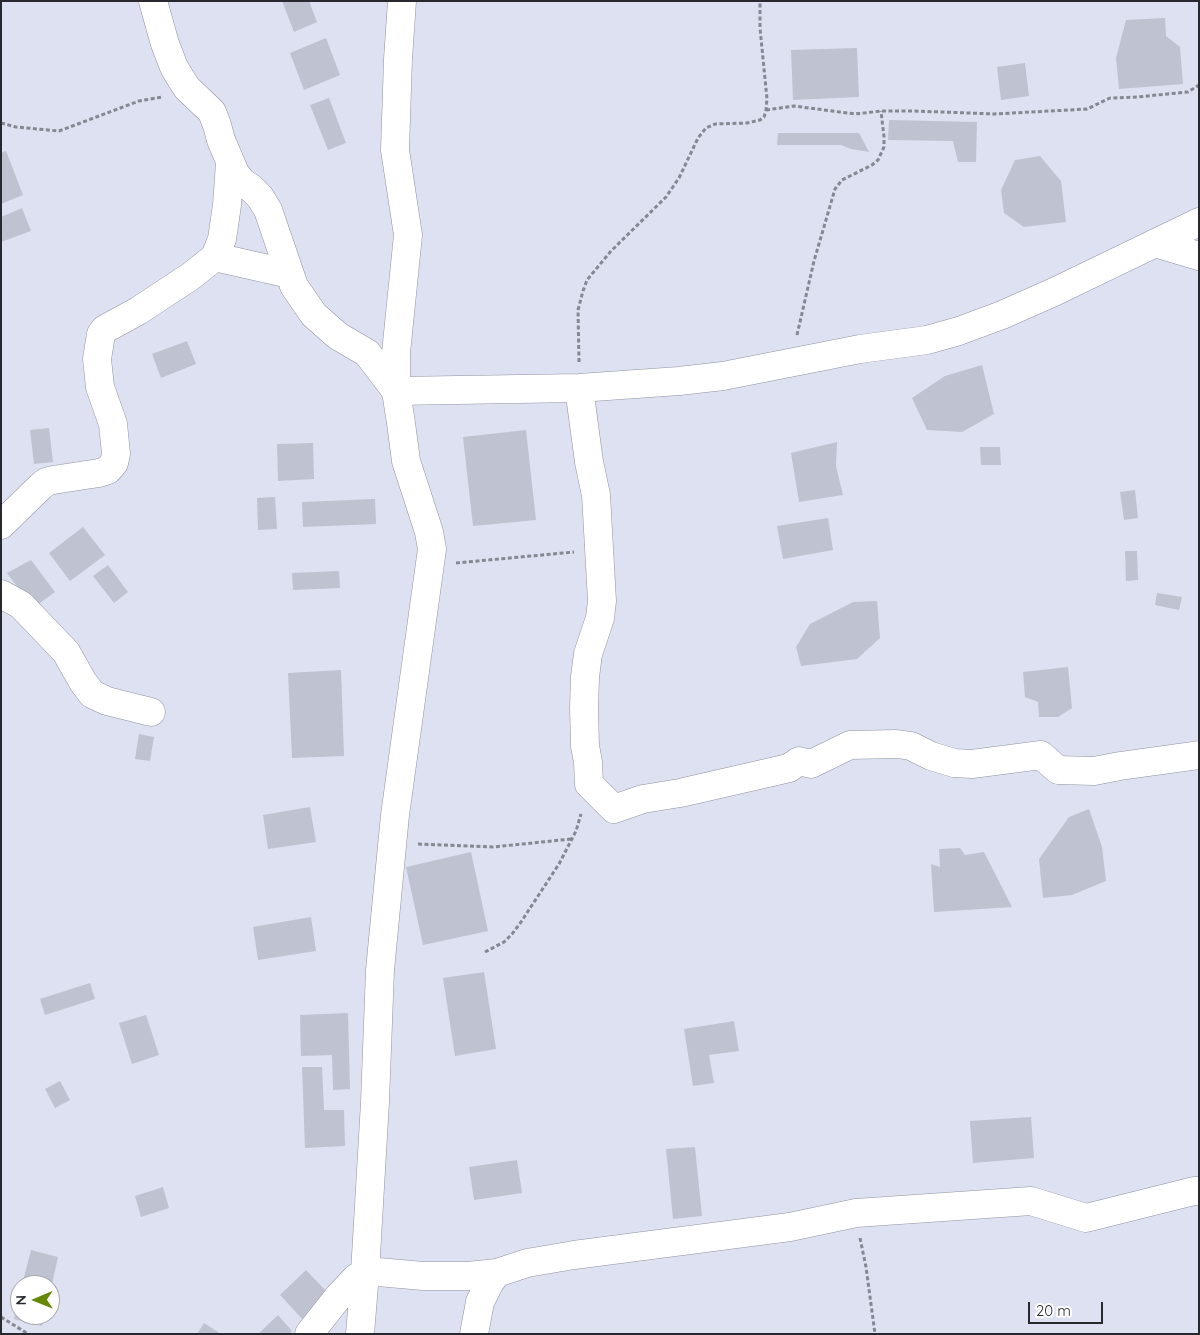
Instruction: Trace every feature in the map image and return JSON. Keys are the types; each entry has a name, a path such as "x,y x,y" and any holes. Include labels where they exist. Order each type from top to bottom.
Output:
{"street":[{"path":"153,1 165,44 174,67 180,79 212,112 235,173 242,182 260,197 268,210 294,286 314,315 338,336 367,353 396,391"},
{"path":"360,1334 375,1102 380,970 396,805 432,549 429,532 406,461 396,391 396,353 408,235 395,150 402,1"},
{"path":"1,525 46,482 99,473 108,470 114,463 116,454 113,424 100,387 97,358 101,334 105,329 138,311 191,276 215,257 222,239 230,163"},
{"path":"396,391 579,388 679,382 723,376 860,348 927,340 1002,316 1199,222"},
{"path":"1155,243 1199,256"},
{"path":"215,257 290,274"},
{"path":"579,388 589,462 596,495 602,601 600,618 588,654 585,676 585,746 589,784 614,809 643,799 680,794 789,768 799,761 811,764 850,745 896,744 911,746 946,761 972,764 1041,754 1058,770 1094,771 1199,755"},
{"path":"1,594 21,604 66,652 92,694 151,712"},
{"path":"309,1334 339,1296 356,1278 365,1273 378,1272 432,1276 468,1276 496,1273 527,1263 574,1255 790,1227 856,1213 1030,1201 1086,1218 1199,1191"},
{"path":"474,1334 480,1302 496,1273"}],"path":[{"path":"579,388 578,310 588,280 611,251 666,196 679,178 698,138 706,128 714,124 747,123 764,117 767,99 760,28 760,1"},
{"path":"766,110 794,106 854,114 881,111 994,114 1087,109 1110,98 1188,92 1199,85"},
{"path":"1,123 16,127 59,131 139,101 195,94"},
{"path":"791,363 814,261 835,189 842,180 878,160 884,147 881,111"},
{"path":"430,566 599,550"},
{"path":"485,952 504,942 512,934 559,864 576,831 589,784"},
{"path":"393,843 493,847 572,839"},
{"path":"856,1213 866,1268 874,1334"},
{"path":"1,1317 28,1334"}],"building":[{"path":"282,1 309,1 317,22 294,32"},
{"path":"1165,18 1166,36 1180,47 1183,84 1119,89 1116,58 1126,20"},
{"path":"326,38 340,75 304,90 290,53"},
{"path":"857,48 859,97 793,100 791,50"},
{"path":"1025,63 1029,96 1001,100 997,67"},
{"path":"329,98 346,143 328,150 310,105"},
{"path":"889,120 977,122 976,162 958,162 953,141 888,140"},
{"path":"778,133 859,133 869,152 841,145 777,145"},
{"path":"6,151 23,195 1,204 1,153"},
{"path":"1040,156 1061,181 1066,222 1024,227 1004,213 1001,190 1015,160"},
{"path":"22,208 31,231 1,242 1,217"},
{"path":"187,341 196,364 161,378 152,354"},
{"path":"982,365 994,414 962,432 927,430 912,398 945,376"},
{"path":"49,428 53,462 34,464 30,430"},
{"path":"526,430 536,520 473,526 463,437"},
{"path":"837,442 836,466 843,495 799,502 791,453"},
{"path":"313,443 314,479 278,481 277,444"},
{"path":"980,447 1000,447 1001,465 981,465"},
{"path":"1135,490 1138,518 1124,520 1120,492"},
{"path":"275,497 277,529 258,530 257,498"},
{"path":"375,499 376,524 303,527 302,502"},
{"path":"828,518 833,550 783,559 777,526"},
{"path":"83,527 105,555 70,581 49,553"},
{"path":"1125,551 1137,551 1138,580 1126,581"},
{"path":"31,560 55,592 33,608 7,573"},
{"path":"108,565 128,592 114,603 93,576"},
{"path":"339,571 340,588 293,590 292,573"},
{"path":"1157,593 1182,597 1179,610 1155,605"},
{"path":"877,601 880,638 857,659 801,666 796,647 810,624 853,602"},
{"path":"1068,667 1072,708 1058,717 1039,717 1038,702 1025,697 1023,672"},
{"path":"341,670 344,756 292,758 288,673"},
{"path":"139,734 154,737 150,761 135,759"},
{"path":"310,807 316,842 268,849 263,815"},
{"path":"1089,809 1102,847 1106,881 1072,895 1043,898 1039,859 1069,817"},
{"path":"960,848 965,855 984,852 1012,907 934,912 931,864 940,867 939,849"},
{"path":"471,852 488,931 423,945 406,867"},
{"path":"311,917 316,951 258,960 253,927"},
{"path":"484,972 496,1049 455,1056 443,978"},
{"path":"90,983 95,999 45,1015 40,999"},
{"path":"348,1013 350,1089 333,1090 332,1055 301,1056 300,1015"},
{"path":"146,1015 159,1055 132,1064 119,1023"},
{"path":"734,1021 739,1051 709,1055 714,1083 693,1086 684,1029"},
{"path":"302,1067 322,1067 324,1110 344,1110 345,1146 305,1148"},
{"path":"60,1081 70,1100 55,1108 45,1089"},
{"path":"1031,1117 1034,1158 973,1163 970,1121"},
{"path":"695,1147 702,1216 673,1219 666,1149"},
{"path":"517,1160 522,1193 474,1200 469,1167"},
{"path":"163,1187 169,1208 141,1217 135,1196"},
{"path":"31,1250 58,1257 54,1275 25,1275"},
{"path":"306,1270 344,1310 316,1334 280,1295"},
{"path":"278,1315 292,1331 289,1334 258,1334"},
{"path":"204,1323 221,1334 197,1334"}]}
